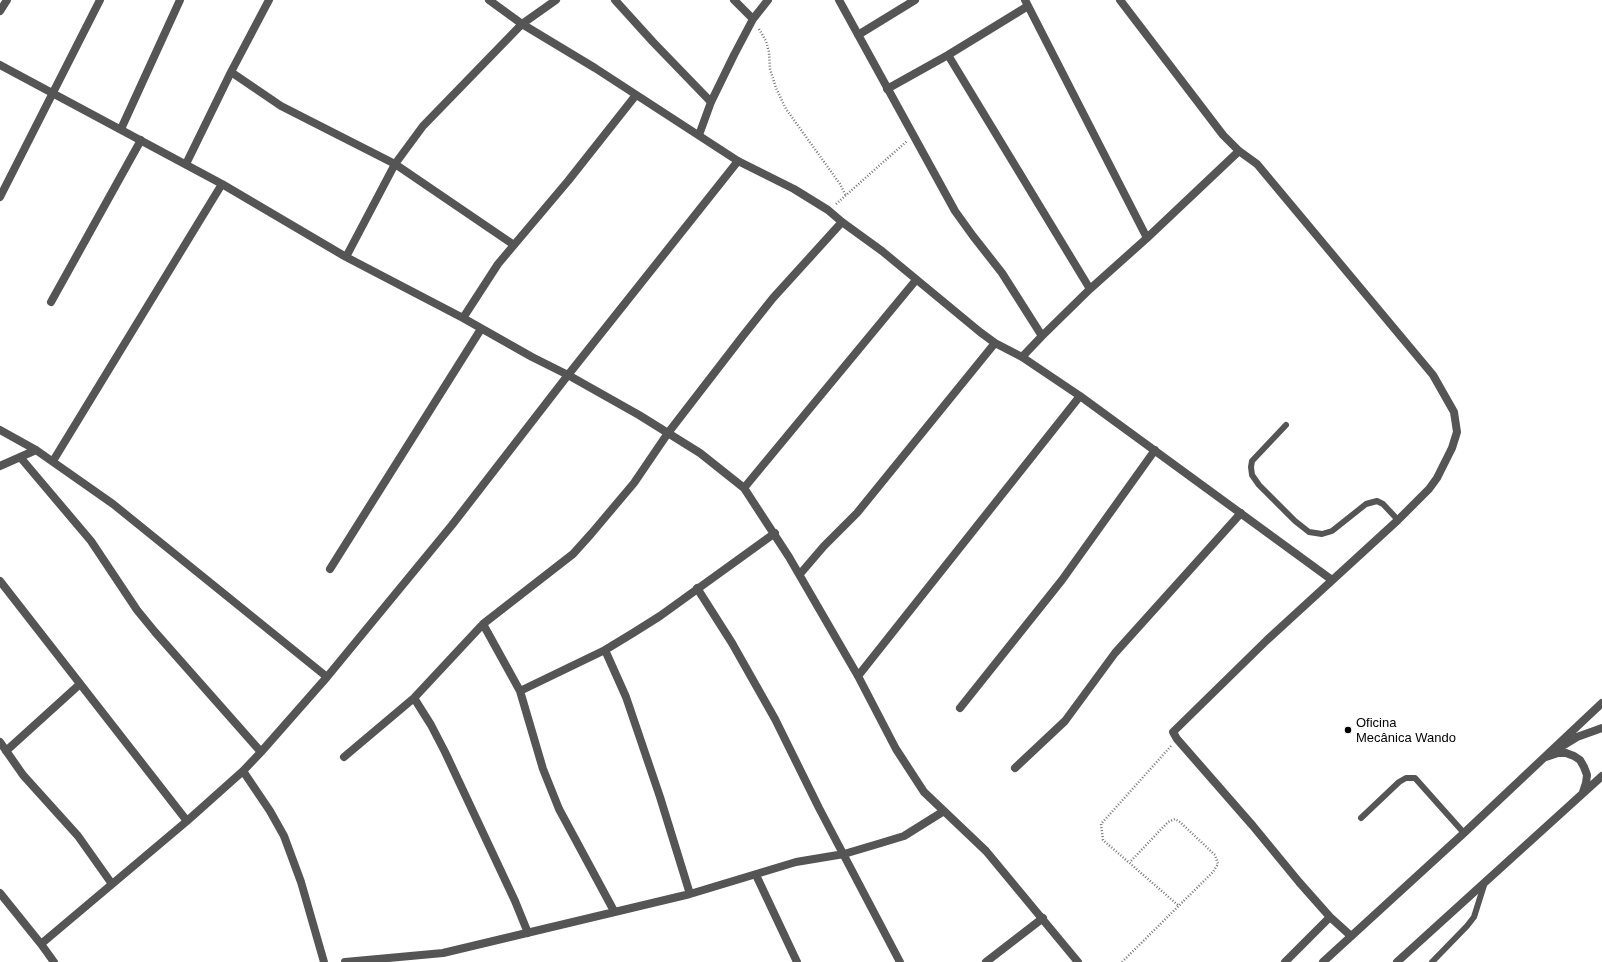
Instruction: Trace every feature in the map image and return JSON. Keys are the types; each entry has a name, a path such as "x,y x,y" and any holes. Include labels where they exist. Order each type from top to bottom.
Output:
{"street":[{"path":"0,11 7,0"},
{"path":"0,197 100,0"},
{"path":"121,128 180,0"},
{"path":"186,164 231,72 269,0"},
{"path":"489,0 522,24 738,161 794,190 828,210 882,251 995,343 1022,357 1080,396 1332,580"},
{"path":"346,257 395,164 423,126 522,24 556,0"},
{"path":"615,0 653,42 712,102"},
{"path":"734,0 753,19"},
{"path":"699,135 734,54 753,19 768,0"},
{"path":"839,0 964,225 1002,273 1042,336"},
{"path":"858,35 915,0"},
{"path":"1120,0 1231,144 1257,164 1433,375 1454,412 1457,432 1444,464 1429,489 1398,520 1267,640 1173,732 1176,739 1330,917 1351,936"},
{"path":"888,89 948,55 1027,3 1147,238"},
{"path":"948,55 1090,288"},
{"path":"0,65 121,128 186,164 346,257 568,375 700,453 744,488 775,533 800,574 858,676 896,749 924,792 975,839 1043,918 1078,962"},
{"path":"231,72 281,106 395,164 514,245"},
{"path":"463,318 498,264 568,181 636,95"},
{"path":"51,302 141,140"},
{"path":"1022,357 1090,288 1147,238 1239,151"},
{"path":"41,944 187,821 243,771 261,752 326,677 452,526 568,375 738,161"},
{"path":"53,461 222,184"},
{"path":"344,756 414,698 483,624 572,554 618,504 704,385 773,298 842,222"},
{"path":"744,488 916,280"},
{"path":"330,569 481,329"},
{"path":"800,574 824,546 857,513 995,343"},
{"path":"858,676 1080,396"},
{"path":"0,430 53,461 113,504 326,677"},
{"path":"0,466 36,450"},
{"path":"960,708 1062,580 1155,450"},
{"path":"20,457 91,541 137,610 261,752"},
{"path":"1015,768 1065,721 1115,653 1241,513"},
{"path":"520,691 604,650 660,616 775,533"},
{"path":"0,581 187,821"},
{"path":"697,588 732,643 775,719 819,808 900,962"},
{"path":"483,624 520,691 543,769 559,808 614,911"},
{"path":"604,650 626,697 660,797 690,894"},
{"path":"6,751 80,684"},
{"path":"414,698 431,725 445,752 528,933"},
{"path":"1323,962 1464,833 1602,703"},
{"path":"1543,758 1576,737 1602,728"},
{"path":"0,742 23,775 78,836 112,884"},
{"path":"1543,758 1558,753 1566,753 1580,760 1584,767 1587,779 1584,791 1579,797"},
{"path":"243,771 270,811 284,836 303,888 324,962"},
{"path":"1397,962 1486,880 1601,778"},
{"path":"345,962 443,953 690,894 796,862 844,854 904,836 944,811"},
{"path":"756,875 797,962"},
{"path":"0,893 54,962"},
{"path":"1284,962 1330,917"},
{"path":"986,962 1043,918"}],"lane":[{"path":"1286,425 1252,461 1251,467 1252,475 1259,485 1295,521 1309,532 1322,534 1332,531 1366,504 1377,501 1398,520"},
{"path":"1361,818 1399,782 1406,778 1415,778 1464,833"},
{"path":"1432,962 1474,917 1486,880"}],"path":[{"path":"753,19 766,42 769,52 770,69 776,88 786,109 840,184 846,196"},
{"path":"828,210 914,136"},
{"path":"1176,739 1101,824 1103,840 1179,906"},
{"path":"1122,962 1213,872 1218,864 1215,855 1175,819 1168,822 1130,862"}],"place":[{"name":"Oficina Mecânica Wando","path":"1348,730"}]}
